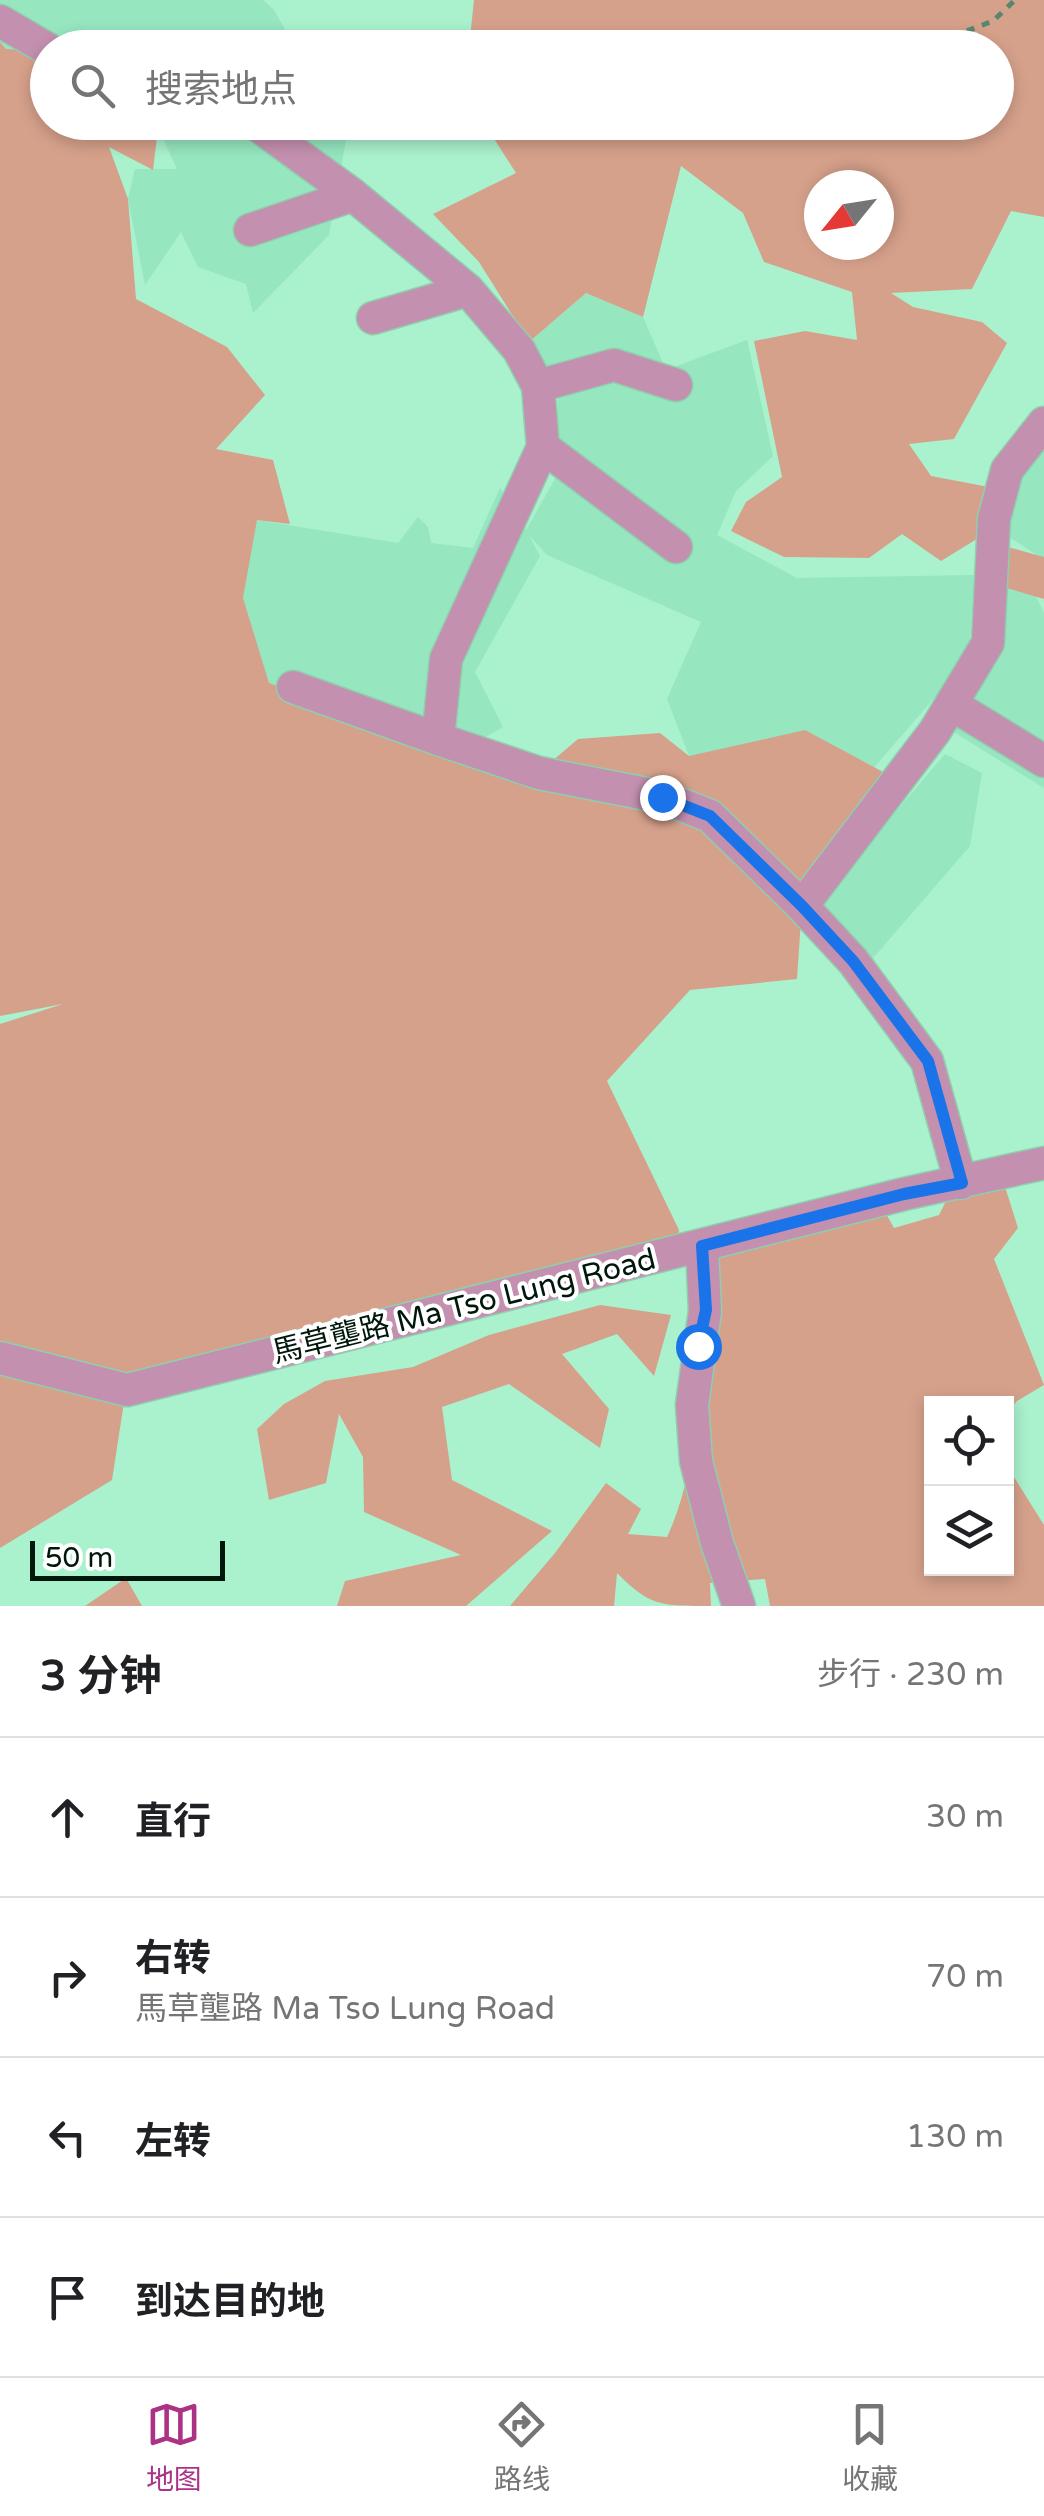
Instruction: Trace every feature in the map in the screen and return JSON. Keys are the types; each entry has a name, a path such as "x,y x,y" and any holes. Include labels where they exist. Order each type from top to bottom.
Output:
{"street":[{"path":"0,21 30,38"},
{"path":"278,140 353,195 468,290 519,350 538,386 543,447 446,659 438,738"},
{"path":"250,230 353,195"},
{"path":"372,318 468,290"},
{"path":"538,386 614,366 676,385"},
{"path":"802,906 935,731 988,643 994,519 1007,470 1044,423"},
{"path":"543,447 676,547"},
{"path":"293,686 539,773 662,797 710,816 853,961 928,1061 962,1183"},
{"path":"951,704 1044,761"},
{"name":"馬草壟路 Ma Tso Lung Road","path":"0,1358 127,1390 904,1194 1044,1163"},
{"path":"702,1246 706,1310 692,1405 696,1461 739,1606"}],"path":[{"path":"969,30 993,21 1015,0"}],"shaded area":[{"path":"0,0 263,0 285,30 30,30 30,49 6,49 0,42"},
{"path":"474,0 1044,0 1044,217 1011,211 972,289 891,293 913,307 982,322 1007,343 954,439 909,444 931,476 994,488 985,534 941,561 902,534 869,558 784,557 731,531 746,502 782,477 754,341 805,331 857,340 852,292 764,262 743,213 681,166 643,317 586,293 529,342 479,262 433,214 516,173 495,140 1014,140 1014,30 471,30"},
{"path":"0,42 6,49 30,50 30,140 157,140 153,170 109,147 128,199 136,299 227,347 265,395 216,449 273,460 290,524 257,520 243,598 269,683 538,773 578,739 660,733 689,756 805,730 898,780 802,905 797,979 690,990 607,1081 679,1230 676,1253 124,1402 112,1480 0,1548 0,1024 63,1004 0,1016"},
{"path":"164,140 346,140 329,235 253,313 246,284 198,267 181,232 145,285 128,199 135,169 177,169"},
{"path":"586,293 643,317 666,370 747,340 773,456 736,491 717,535 797,578 974,575 969,658 871,771 693,766 667,699 701,622 547,555 529,535 540,556 475,672 503,727 455,754 258,679 240,582 257,520 398,543 418,517 428,527 431,543 473,548 500,488 526,530 555,479 558,395 529,342"},
{"path":"1044,443 1044,560 1008,536 1021,470"},
{"path":"1004,546 1044,557 1044,599 997,585"},
{"path":"1030,584 1044,613 1044,788 952,731 1001,656 1004,586"},
{"path":"945,754 982,773 970,846 868,964 815,906"},
{"path":"1001,1174 1018,1228 994,1259 1044,1385 1014,1405 1014,1396 924,1396 924,1576 1014,1576 1014,1477 1044,1525 1044,1606 770,1606 765,1579 710,1583 711,1606 679,1605 648,1598 617,1573 614,1606 510,1606 606,1483 641,1509 628,1534 667,1537 680,1504 695,1432 702,1247 879,1201 894,1228 939,1215 954,1185"},
{"path":"600,1305 671,1315 654,1376 617,1334 562,1354 609,1409 600,1448 509,1384 442,1407 452,1480 552,1531 466,1606 337,1606 345,1581 461,1555 364,1512 363,1457 339,1414 326,1483 269,1500 257,1429 284,1404 325,1381 413,1367 489,1335"},
{"path":"126,1578 142,1606 85,1606"}],"route":[{"path":"662,797 710,816 853,961 928,1061 962,1183 702,1246 706,1310 698,1346"}]}
